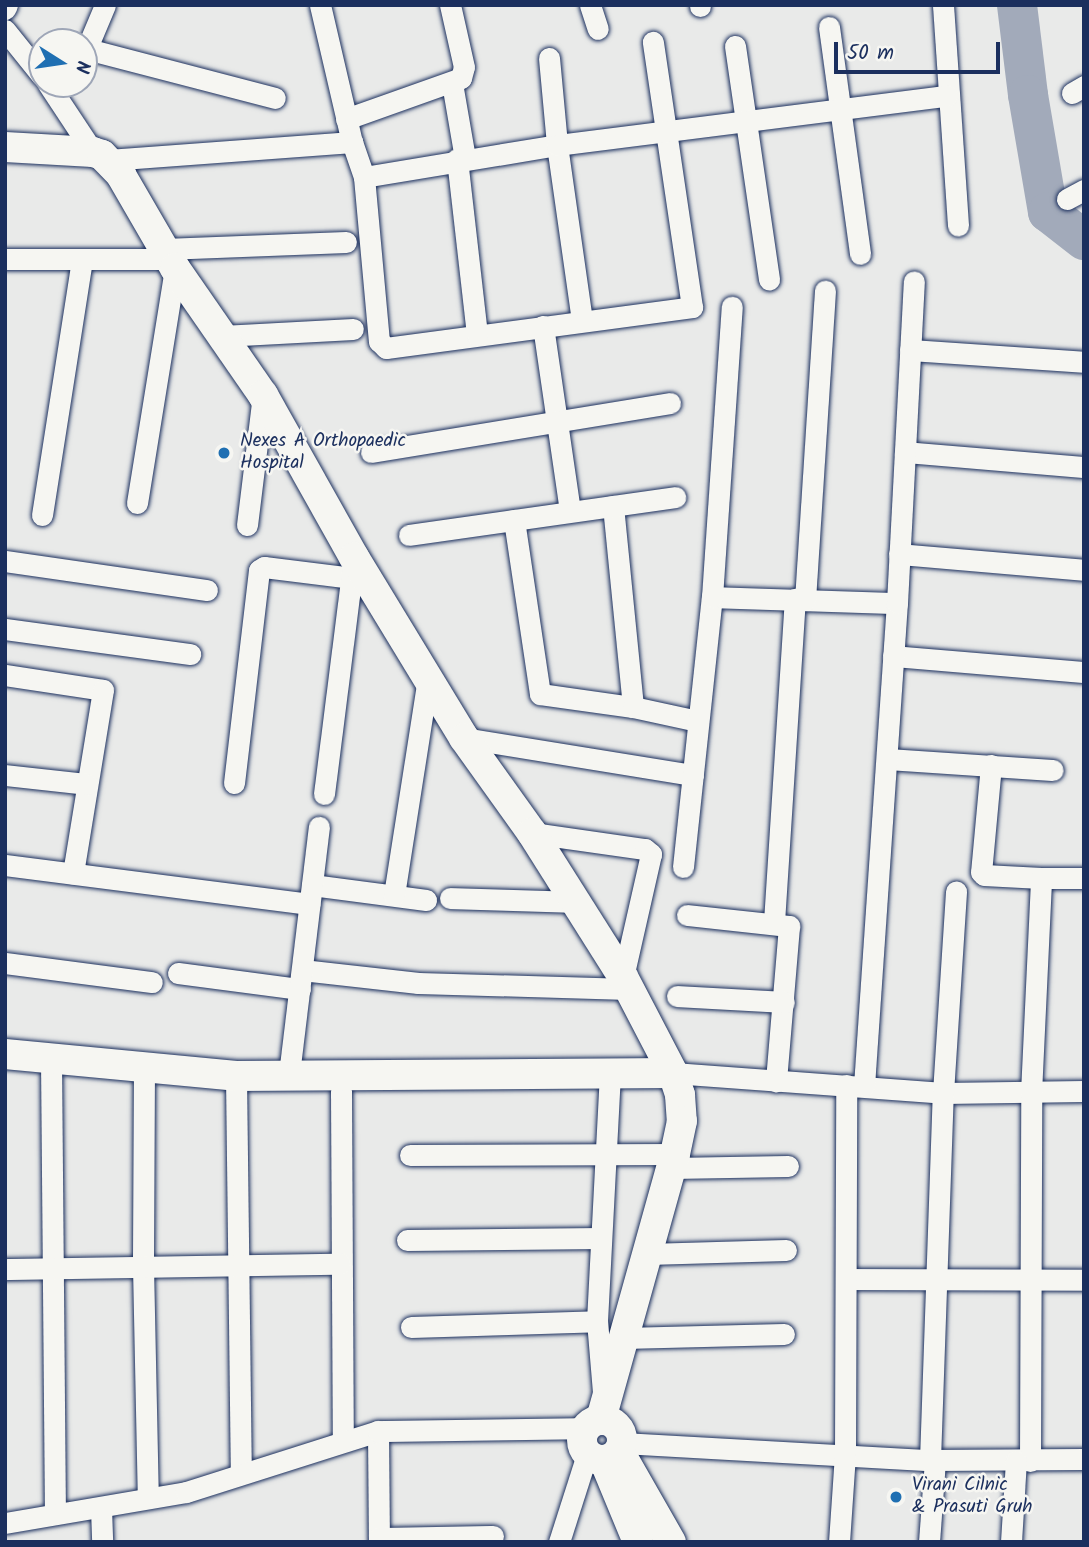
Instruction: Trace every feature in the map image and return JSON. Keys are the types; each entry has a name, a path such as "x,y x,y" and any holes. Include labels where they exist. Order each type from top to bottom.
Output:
{"street":[{"path":"95,28 105,5"},
{"path":"320,5 346,119 364,177 379,341 382,347 391,348 692,307 653,42"},
{"path":"346,119 461,78 464,67 450,5"},
{"path":"590,5 598,29"},
{"path":"943,5 947,96 958,225"},
{"path":"829,27 860,254"},
{"path":"9,39 28,60"},
{"path":"735,46 769,280"},
{"path":"98,55 275,98"},
{"path":"549,58 557,145 582,320"},
{"path":"452,83 477,335"},
{"path":"364,177 557,145 839,107 947,96"},
{"path":"59,98 101,156 121,175 170,259 264,396 353,567 428,678 464,738 532,833 576,902 626,983 673,1073 680,1095 682,1121 673,1161 623,1338 603,1437 559,1542"},
{"path":"64,104 66,98"},
{"path":"5,147 101,156 352,142"},
{"path":"5,259 170,259 346,242"},
{"path":"42,515 82,259"},
{"path":"137,503 170,259"},
{"path":"839,1542 845,1454 846,1279 855,1086 887,759 914,281"},
{"path":"774,922 825,291"},
{"path":"683,867 712,597 732,307"},
{"path":"543,326 570,511"},
{"path":"222,336 353,329"},
{"path":"910,350 1084,362"},
{"path":"247,525 264,396"},
{"path":"371,452 670,403"},
{"path":"905,452 1084,467"},
{"path":"409,535 675,497"},
{"path":"613,506 633,707"},
{"path":"514,520 540,694 633,707 698,721"},
{"path":"899,554 1084,570"},
{"path":"5,561 207,590"},
{"path":"234,783 259,570 264,567 353,567"},
{"path":"324,794 353,567"},
{"path":"712,597 897,603"},
{"path":"5,629 190,654"},
{"path":"893,656 1084,671"},
{"path":"5,675 102,689 73,874"},
{"path":"394,895 428,678"},
{"path":"464,738 692,775"},
{"path":"887,759 1053,770"},
{"path":"990,765 981,872 1041,878 1084,878"},
{"path":"5,775 87,784"},
{"path":"289,1074 319,827"},
{"path":"532,833 645,849 651,854 626,983"},
{"path":"5,865 73,874 311,895 394,895 426,900"},
{"path":"1011,1542 1023,1461 1031,1093 1041,878"},
{"path":"929,1542 943,1093 956,891"},
{"path":"450,898 576,902"},
{"path":"687,915 785,923 789,928 776,1081"},
{"path":"5,963 152,982"},
{"path":"178,973 418,983 626,983"},
{"path":"677,996 784,1002"},
{"path":"5,1054 236,1076 673,1073 943,1093 1084,1091"},
{"path":"51,1059 55,1514"},
{"path":"144,1068 143,1266 148,1499"},
{"path":"610,1073 597,1321 603,1437 638,1542"},
{"path":"236,1076 241,1472"},
{"path":"341,1091 343,1440"},
{"path":"410,1155 607,1154 673,1161 788,1166"},
{"path":"407,1240 601,1238"},
{"path":"647,1254 786,1250"},
{"path":"5,1269 340,1264"},
{"path":"846,1279 1084,1280"},
{"path":"411,1327 597,1321"},
{"path":"623,1338 784,1334"},
{"path":"378,1432 379,1540 493,1536"},
{"path":"5,1523 186,1492 343,1440 378,1432 603,1437 932,1460 1084,1460"},
{"path":"603,1437 671,1542"},
{"path":"101,1508 102,1542"}],"waterway":[{"path":"1017,5 1028,95 1048,212 1084,240"}],"place":[{"name":"Nexes A Orthopaedic Hospital","path":"224,453"},
{"name":"Virani Cilnic & Prasuti Gruh","path":"896,1497"}]}
